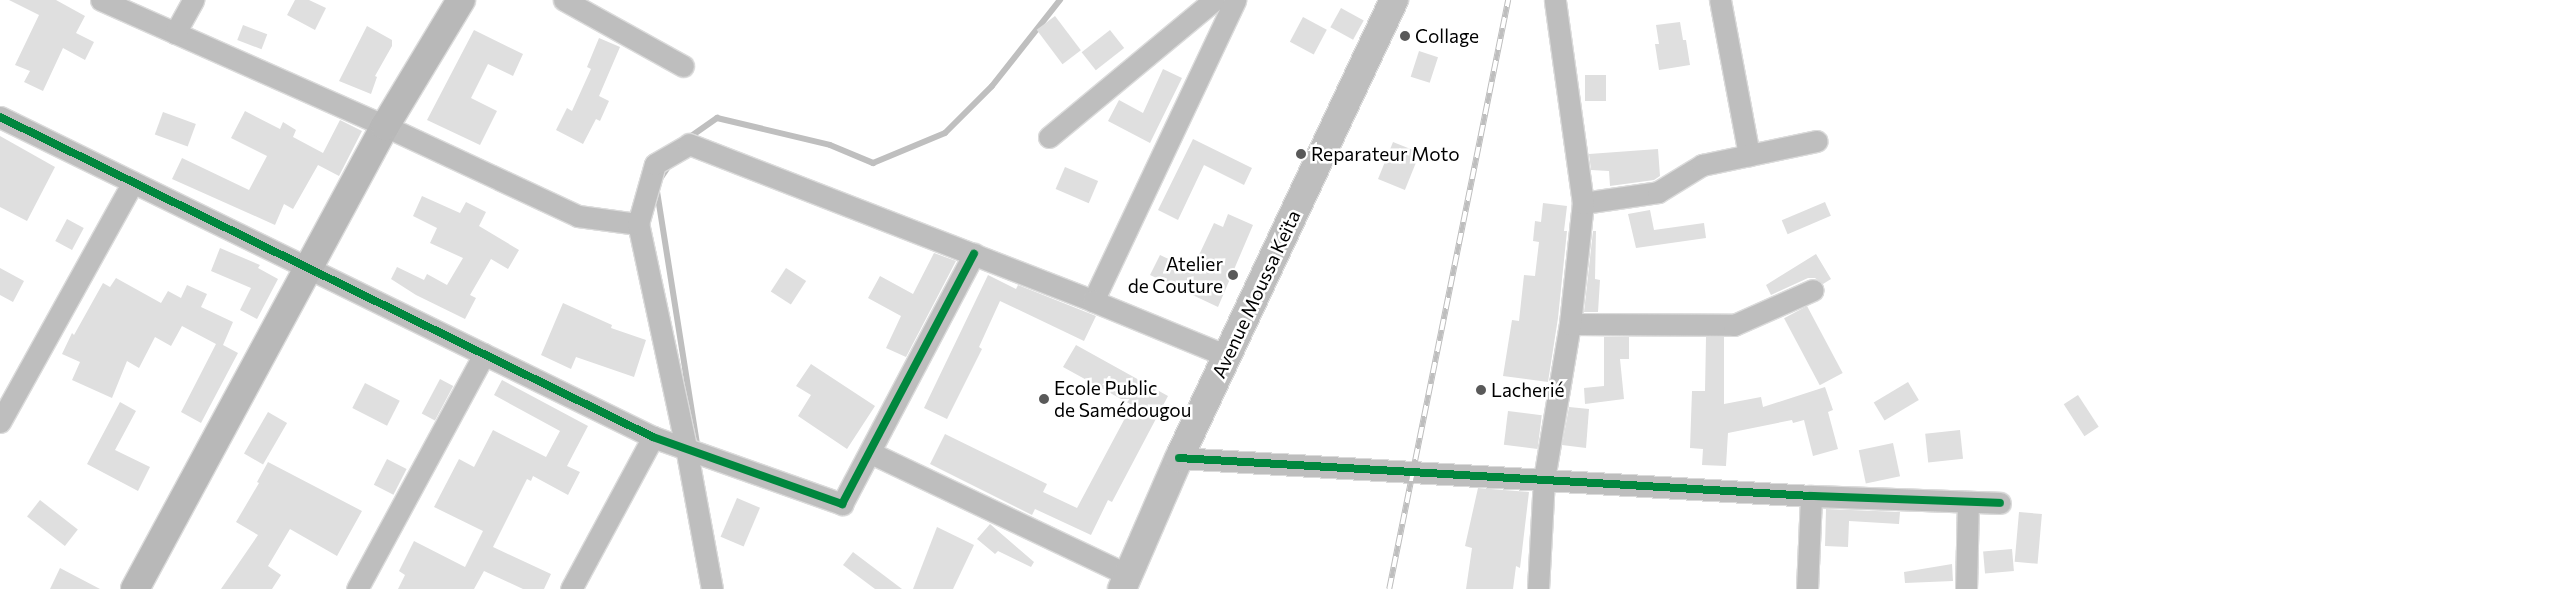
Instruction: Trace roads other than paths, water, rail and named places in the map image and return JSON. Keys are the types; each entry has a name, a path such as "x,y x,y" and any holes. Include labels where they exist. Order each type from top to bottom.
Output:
{"main road":[{"name":"Avenue Moussa Keïta","path":"1125,582 1179,458 1394,0"}],"street":[{"path":"101,0 384,126 578,216 638,224"},
{"path":"175,33 194,0"},
{"path":"135,589 384,126 461,0"},
{"path":"564,0 683,66"},
{"path":"1049,137 1214,0"},
{"path":"1093,300 1235,0"},
{"path":"1538,589 1544,479 1570,324 1583,203 1555,0"},
{"path":"1720,0 1749,155"},
{"path":"0,117 653,437 686,447 842,504 974,254"},
{"path":"1583,203 1658,192 1702,165 1817,141"},
{"path":"712,589 686,447 638,224 655,164 689,144 1093,300 1227,356"},
{"path":"0,422 133,182"},
{"path":"1570,324 1734,326 1813,290"},
{"path":"357,589 484,354"},
{"path":"571,589 653,437"},
{"path":"871,452 1125,582"},
{"path":"1179,458 1811,496 2000,504"},
{"path":"1807,589 1811,496"},
{"path":"1966,589 1968,502"}],"waterway":[{"path":"687,139 717,118 830,145 873,163 945,133 992,86 1060,0"},
{"path":"670,164 656,185 698,449"}],"railway":[{"path":"1389,589 1508,0"}],"place":[{"name":"Collage","path":"1405,36"},
{"name":"Reparateur Moto","path":"1301,154"},
{"name":"Atelier de Couture","path":"1233,275"},
{"name":"Lacherié","path":"1481,390"},
{"name":"Ecole Public de Samédougou","path":"1044,399"}]}
